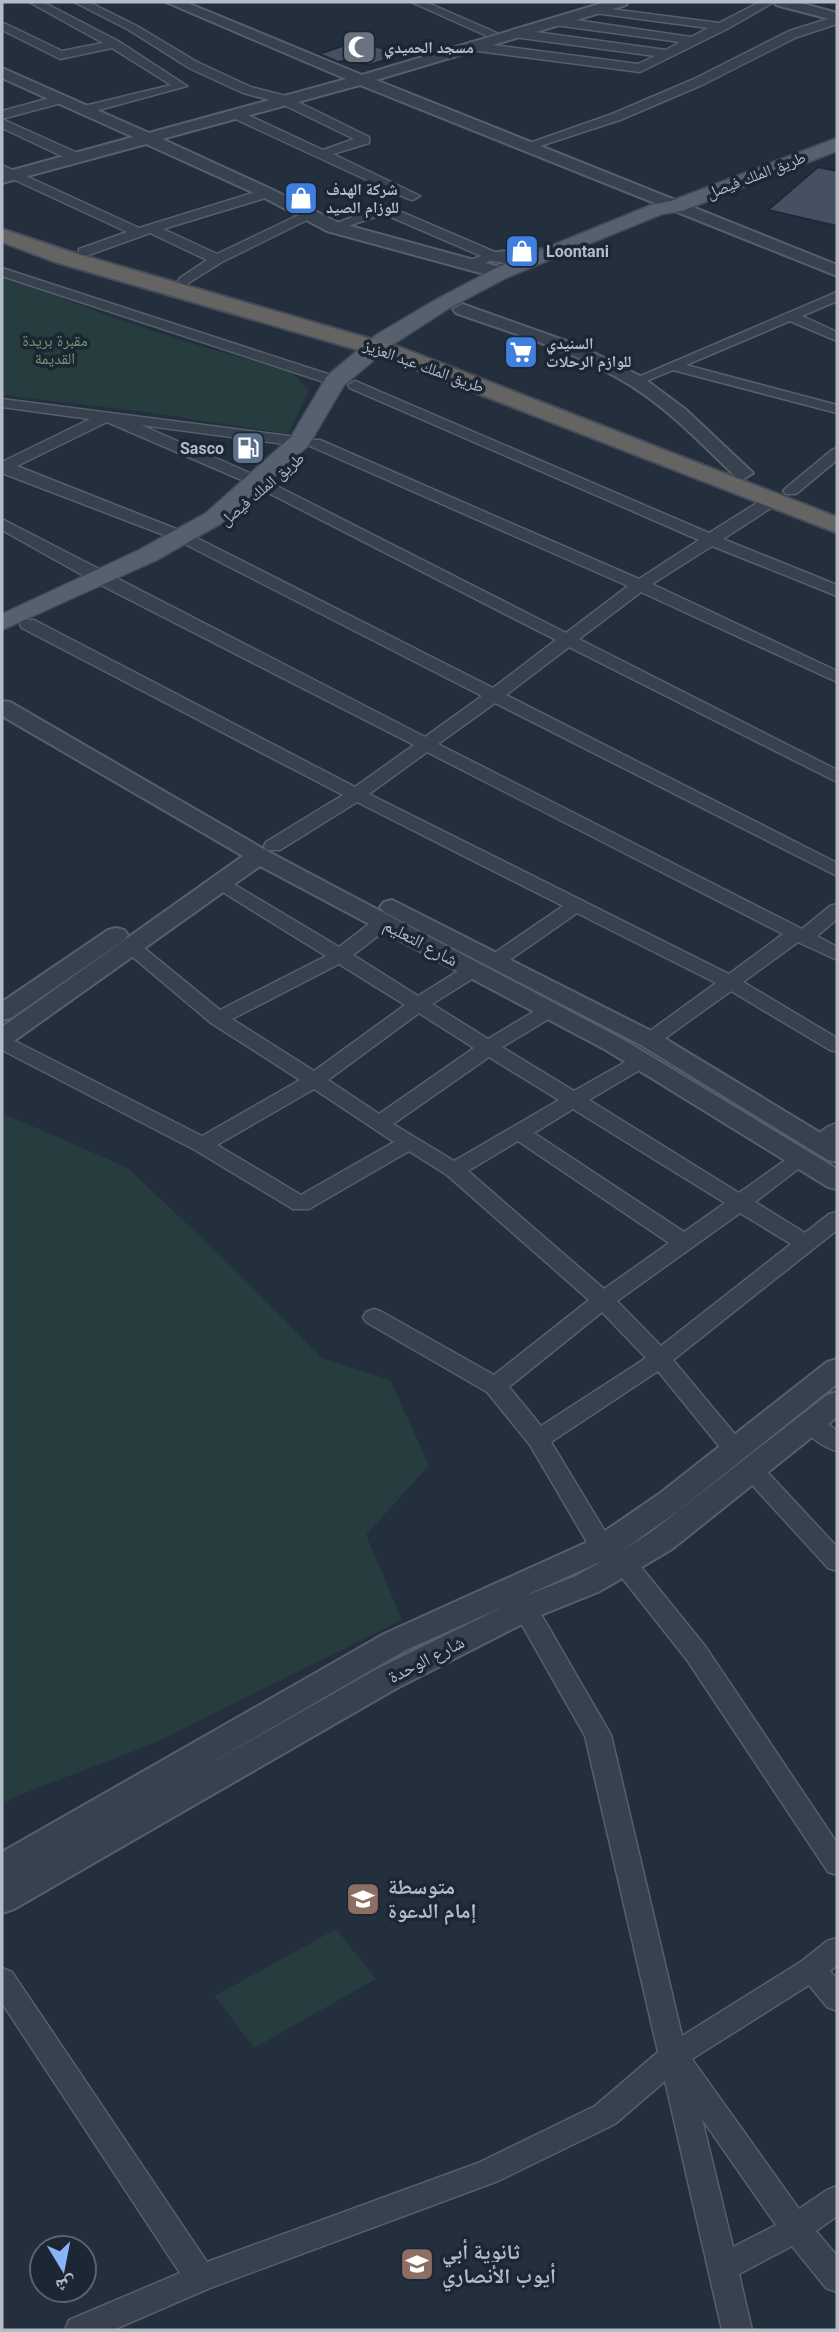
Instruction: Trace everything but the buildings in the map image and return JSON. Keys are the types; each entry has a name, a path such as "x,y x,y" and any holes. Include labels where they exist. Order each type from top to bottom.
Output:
{"highway":[{"name":"طريق الملك عبد العزيز","path":"2,225 388,346 743,473 837,526"},
{"name":"طريق الملك عبد العزيز","path":"2,235 63,257 388,346 783,495 837,511"}],"main road":[{"name":"طريق الملك فيصل","path":"2,636 105,581 224,523 307,442 345,383 388,346 497,265 551,254 658,209 675,207 832,149"},
{"name":"طريق الملك فيصل","path":"388,346 505,285 670,212 675,207"},
{"name":"طريق الملك فيصل","path":"2,623 105,581"}],"street":[{"path":"35,2 114,44 181,86 84,110"},
{"path":"80,2 133,27 193,65 247,90 282,99 365,140 322,154"},
{"path":"173,2 837,271"},
{"path":"417,2 491,33"},
{"path":"6,174 77,158 235,114 491,33 621,2"},
{"path":"470,46 640,68 768,2"},
{"path":"781,2 837,19"},
{"path":"813,2 837,9"},
{"path":"355,77 555,21 596,6 723,27"},
{"path":"527,146 616,117 698,82 793,34 837,19"},
{"path":"555,21 695,41"},
{"path":"2,26 61,55 114,44"},
{"path":"514,33 668,54"},
{"path":"2,72 267,193 333,227 471,265 497,265"},
{"path":"2,115 61,99"},
{"path":"235,114 413,196"},
{"path":"2,123 77,158"},
{"path":"6,174 217,259"},
{"path":"84,252 145,230 267,193"},
{"path":"333,227 385,209 497,265"},
{"path":"185,281 217,259 310,215"},
{"path":"2,272 345,383 710,540 837,591"},
{"path":"636,381 837,296"},
{"path":"462,309 569,349 636,381 694,427 743,473"},
{"path":"791,316 837,337"},
{"path":"673,366 837,409"},
{"path":"2,404 307,442 640,585 837,677"},
{"path":"4,467 107,415"},
{"path":"107,415 262,484 837,778"},
{"path":"2,1013 259,850 356,795 640,585 783,495 837,453"},
{"path":"4,467 188,540 496,694 837,870"},
{"path":"2,524 105,581 837,954"},
{"path":"28,624 356,795 730,982 837,1046"},
{"name":"شارع التعليم","path":"2,689 259,850 497,960 645,1051 837,1181"},
{"name":"شارع التعليم","path":"2,708 473,970 550,1010 645,1051 832,1143"},
{"path":"259,850 220,882 2,1040 202,1145 301,1204 408,1143"},
{"path":"220,882 805,1242"},
{"path":"497,960 576,905"},
{"path":"454,1170 574,1098 645,1051 730,982 837,910"},
{"path":"218,1019 340,956 384,922"},
{"path":"131,947 218,1019 454,1170 603,1300 660,1359 743,1460 837,1562"},
{"path":"202,1145 315,1080 417,1005 473,970"},
{"path":"379,1124 489,1047 550,1010"},
{"path":"517,1131 683,1242"},
{"path":"495,1386 603,1300 801,1159"},
{"path":"538,1439 660,1359 837,1219"},
{"path":"374,1317 495,1386 538,1439 613,1556 696,1653 837,1864"},
{"path":"743,1460 837,1369"},
{"name":"شارع الوحدة","path":"2,1899 386,1679 525,1609 587,1584 613,1556 661,1541 743,1460 811,1423 837,1402"},
{"path":"811,1423 837,1443"},
{"path":"2,1868 395,1643 613,1556"},
{"path":"525,1609 598,1735 737,2330"},
{"path":"80,2330 201,2278 488,2172 605,2115 674,2056 812,1969 837,1949"},
{"path":"812,1969 837,1999"},
{"path":"2,1980 201,2278"},
{"path":"674,2056 796,2229 837,2278"},
{"path":"722,2269 796,2229 837,2199"}],"green space":[{"name":"مقبرة بريدة القديمة","path":"2,275 114,318 203,347 290,371 309,390 288,434 146,412 2,395"},
{"path":"2,1113 128,1168 322,1358 390,1380 429,1465 366,1535 402,1620 157,1742 22,1794 2,1805"},
{"path":"336,1929 376,1979 254,2048 215,1996"}],"place":[{"name":"مسجد الحميدي","path":"359,47"},
{"name":"شركة الهدف للوزام الصيد","path":"301,198"},
{"name":"Loontani","path":"522,251"},
{"name":"السنيدي للوازم الرحلات","path":"521,352"},
{"name":"Sasco","path":"248,448"},
{"name":"متوسطة إمام الدعوة","path":"363,1899"},
{"name":"ثانوية أبي أيوب الأنصاري","path":"417,2264"}]}
